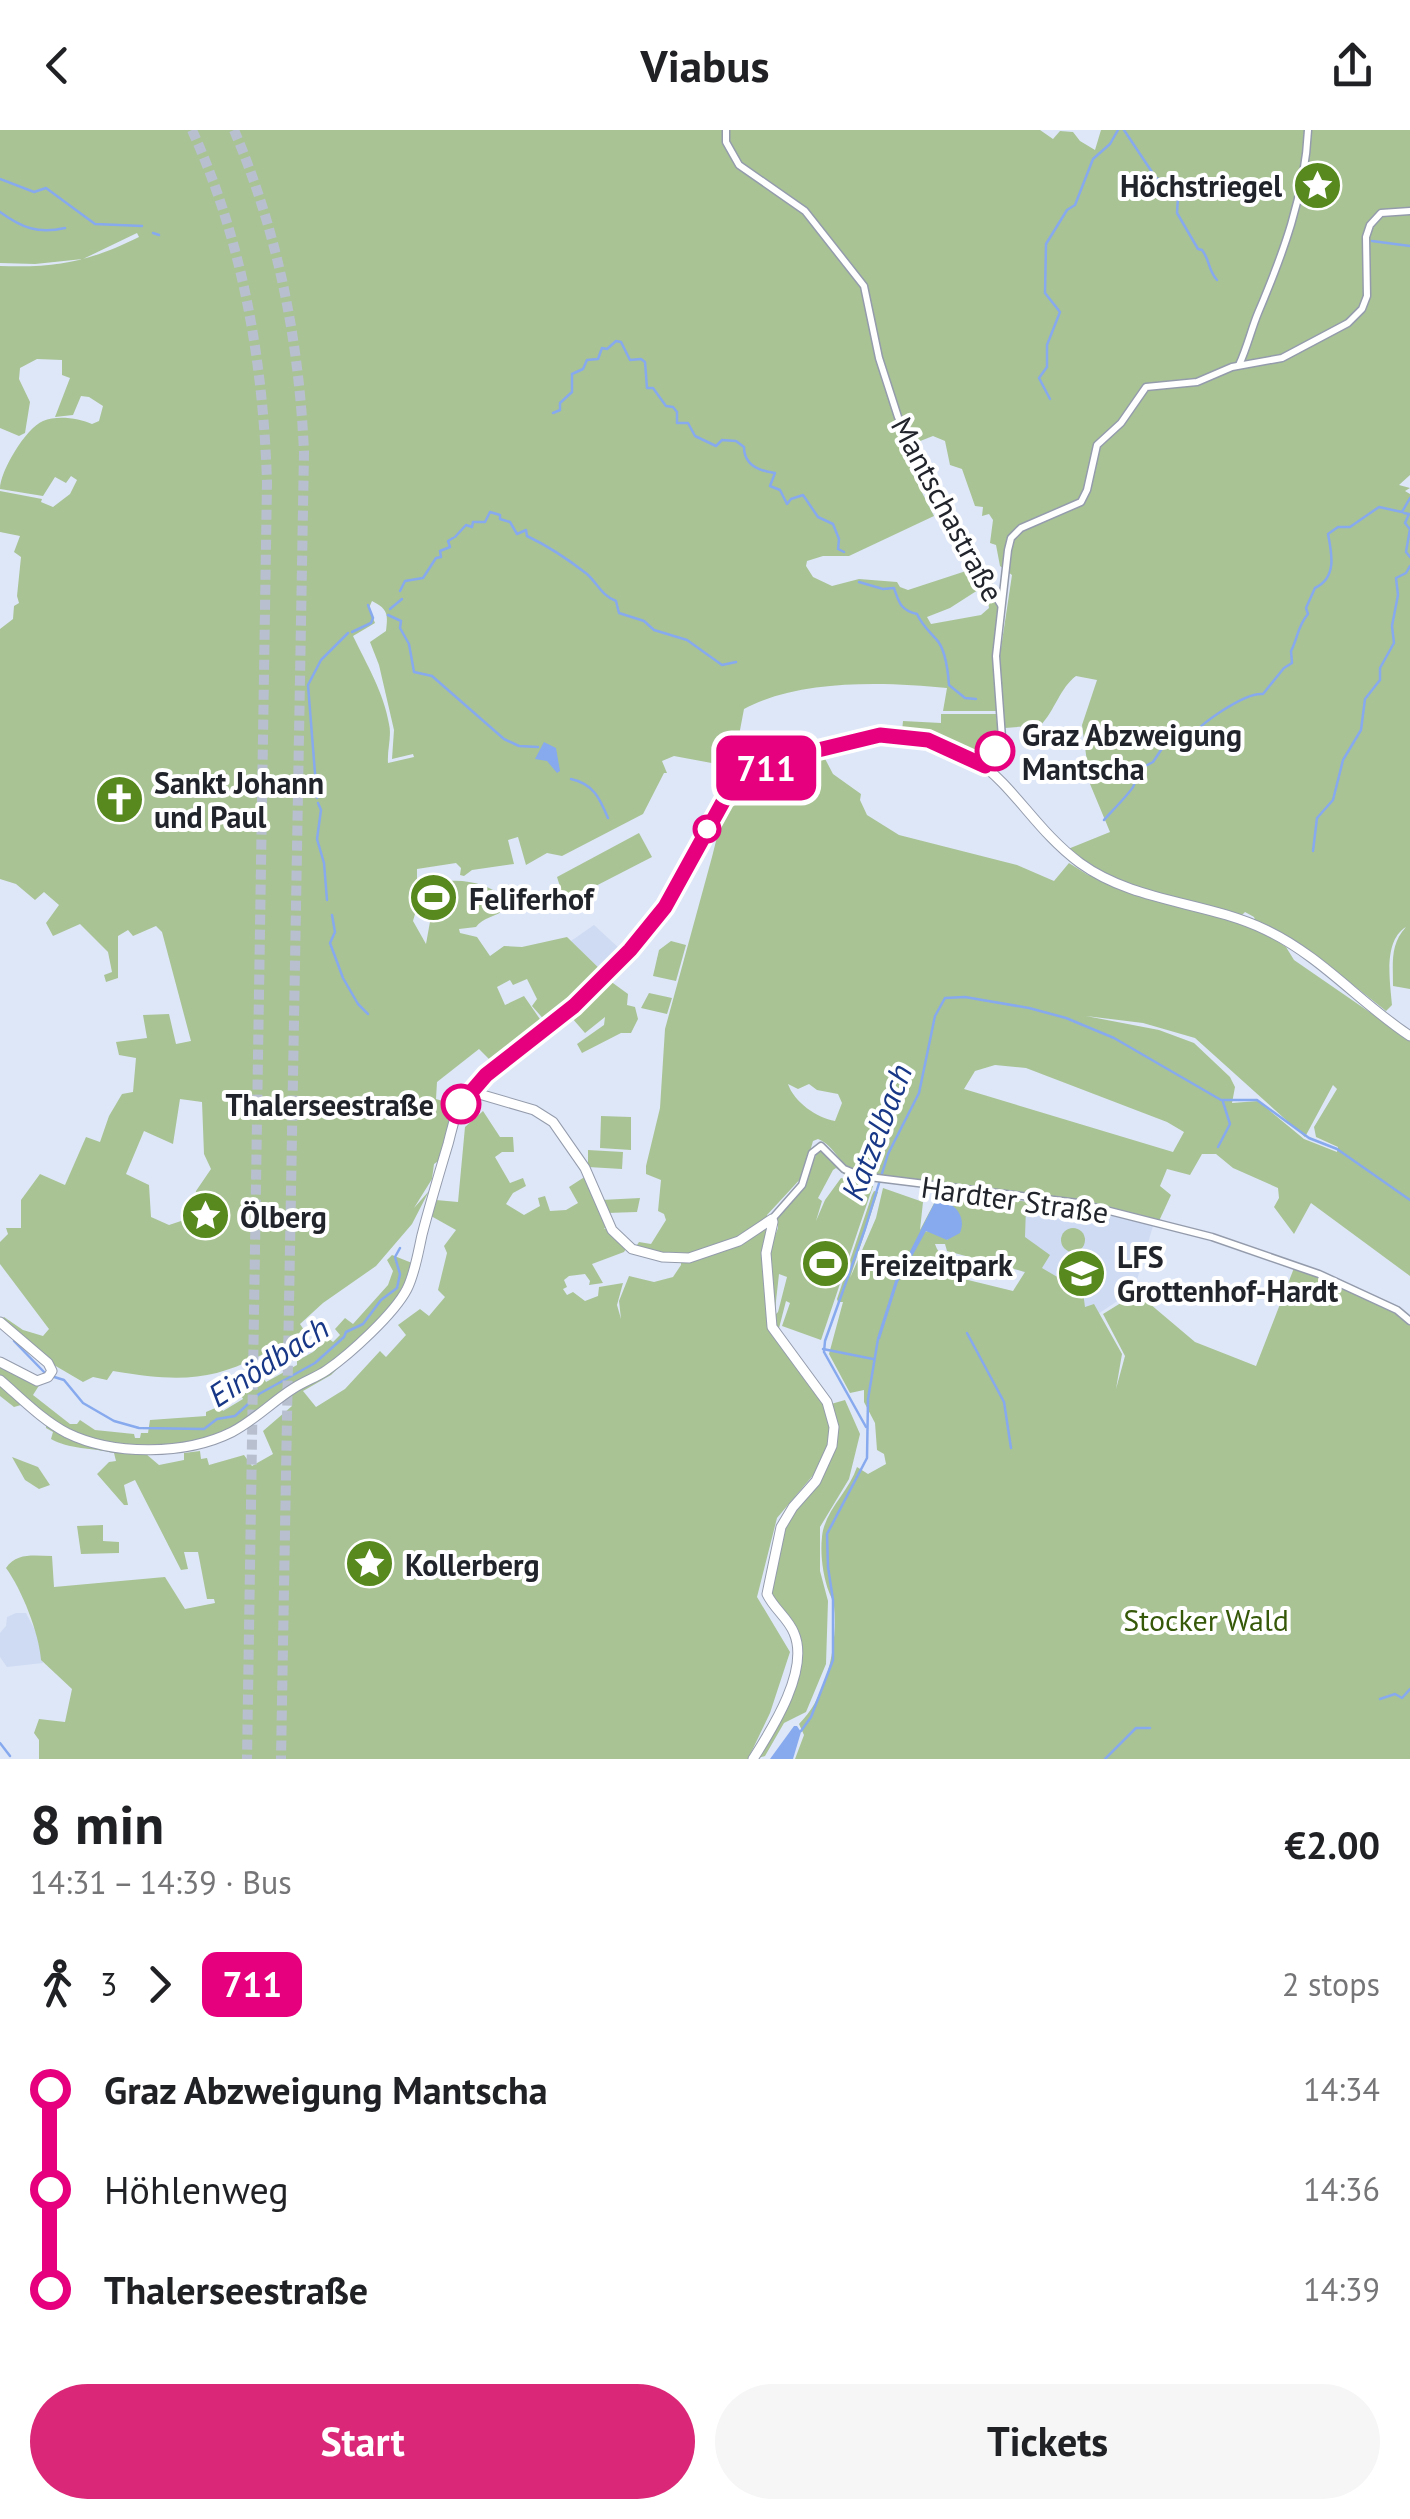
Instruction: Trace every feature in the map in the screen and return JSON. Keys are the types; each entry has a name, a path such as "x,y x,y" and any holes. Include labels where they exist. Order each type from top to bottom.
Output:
{"main road":[{"path":"0,1380 60,1428 110,1446 141,1448 196,1444 237,1429 292,1389 329,1369 400,1299 412,1277 456,1117 469,1091 574,1006 630,950 665,907 724,800 748,778 814,751 880,735 928,740 985,766 1006,783 1064,850 1091,870 1119,885 1214,910 1269,931 1309,955 1410,1036"},
{"path":"469,1091 534,1110 552,1122 585,1168 612,1230 632,1248 662,1257 690,1258 728,1246 772,1219 766,1264 772,1327 827,1402 834,1436 816,1482 785,1518 773,1558 767,1594 793,1629 797,1656 782,1711 753,1759"},
{"path":"0,1322 48,1363 50,1374 39,1381 29,1379 0,1362"}],"street":[{"name":"Mantschastraße","path":"726,130 726,142 738,165 805,212 864,286 879,358 898,417 943,511 1002,606 996,656 1002,738 985,766"},
{"path":"1238,366 1296,210 1308,130"},
{"path":"1002,606 1013,535 1025,525 1081,502 1098,446 1124,419 1143,390 1158,384 1197,382 1238,366 1282,358 1354,319 1368,294 1364,246 1370,224 1384,212 1410,211"},
{"name":"Hardter Straße","path":"772,1219 802,1185 816,1148 826,1148 850,1172 880,1179 1078,1203 1212,1236 1334,1281 1397,1310 1410,1321"}],"shaded area":[{"path":"594,925 622,951 604,973 571,941"},
{"name":"LFS Grottenhof-Hardt","path":"1003,1199 1093,1210 1153,1226 1134,1290 1095,1316 997,1256 989,1238"},
{"path":"26,1613 39,1638 43,1663 7,1667 0,1657 0,1633 7,1617"}],"green space":[{"path":"0,130 1040,130 1053,139 1060,131 1073,132 1095,150 1101,130 1410,130 1410,475 1399,485 1410,488 1405,491 1410,494 1410,989 1393,986 1395,947 1406,927 1399,933 1391,952 1392,1005 1386,1011 1314,954 1256,923 1245,912 1241,916 1150,892 1108,875 1068,849 1110,832 1090,784 1082,725 1097,680 1076,676 1041,725 1005,728 998,668 1012,575 1000,566 996,545 990,543 993,520 989,514 982,516 983,507 975,506 962,469 950,465 945,441 933,436 905,447 913,475 934,516 849,556 823,556 807,561 806,566 813,577 832,586 859,579 897,582 908,590 966,571 978,590 927,617 931,624 981,615 989,608 989,591 1001,612 993,669 998,711 943,711 947,688 870,684 791,692 744,709 733,767 674,756 662,761 667,773 643,814 562,856 547,853 526,865 518,837 508,840 514,864 472,870 464,876 456,863 417,869 413,921 426,944 433,905 447,901 443,882 467,882 492,889 505,899 505,910 476,927 459,929 460,933 477,937 490,956 504,946 522,947 567,937 604,973 547,1023 532,1006 537,999 527,979 513,985 510,980 497,987 505,1005 524,996 544,1025 493,1063 479,1049 437,1082 436,1099 456,1105 441,1159 434,1164 432,1179 414,1208 429,1191 412,1224 376,1266 300,1324 304,1330 255,1358 213,1374 169,1378 113,1371 107,1380 93,1377 83,1382 54,1365 2,1319 43,1336 49,1329 0,1264 0,1242 8,1234 6,1228 21,1228 21,1200 40,1174 65,1185 86,1137 100,1142 122,1094 133,1092 136,1058 119,1055 116,1042 147,1038 143,1015 169,1014 176,1044 191,1041 162,932 156,926 133,936 128,930 118,936 118,978 106,982 104,975 112,972 108,952 80,924 53,936 46,923 59,905 44,892 35,900 16,884 0,879 0,629 13,619 14,606 19,603 21,557 14,552 20,536 0,532 0,491 42,499 41,502 53,507 70,494 77,480 71,476 66,483 55,477 43,496 0,489 1,481 15,451 36,425 61,418 92,424 99,421 103,406 81,396 73,415 55,417 70,378 62,375 62,360 37,359 20,368 19,379 30,402 25,433 19,436 0,428 0,266 39,266 82,259 0,263","holes":["137,233 139,237 84,259","372,601 387,616 386,631 370,642 394,730 392,759 413,754 414,757 388,763 387,712 353,636 375,623 369,608","180,1099 202,1102 204,1154 211,1169 196,1191 193,1217 169,1225 151,1217 149,1185 126,1174 144,1131 173,1144"]},
{"path":"941,714 996,714 999,741 987,756 980,758 890,731 902,731 903,721 941,723"},
{"path":"821,751 833,774 861,794 867,815 899,835 1017,865 1054,881 1069,863 1088,875 1257,928 1286,947 1294,960 1410,1040 1410,1276 1311,1203 1294,1234 1274,1207 1279,1198 1278,1188 1233,1168 1216,1154 1202,1154 1190,1175 1167,1169 1160,1186 1171,1195 1159,1221 1078,1200 885,1179 852,1169 818,1139 813,1141 803,1176 767,1215 769,1328 827,1407 832,1436 820,1467 777,1518 757,1597 790,1652 770,1713 748,1759 39,1759 39,1740 34,1733 39,1719 65,1722 72,1689 41,1660 29,1612 6,1568 10,1563 27,1556 52,1556 54,1587 165,1577 185,1609 215,1603 214,1599 207,1599 198,1552 184,1552 188,1569 181,1570 135,1480 124,1485 128,1505 124,1505 97,1474 109,1462 116,1461 114,1453 73,1447 51,1439 53,1432 46,1424 21,1405 14,1407 0,1396 0,1382 61,1432 146,1454 159,1465 184,1460 184,1453 200,1451 201,1459 207,1458 209,1465 244,1455 252,1466 273,1454 263,1431 292,1406 286,1396 364,1343 331,1375 303,1391 316,1407 345,1389 380,1351 386,1357 406,1335 398,1325 420,1309 429,1316 445,1297 438,1290 447,1253 444,1246 456,1230 431,1216 436,1200 458,1202 465,1127 483,1111 500,1137 513,1137 514,1152 502,1152 495,1157 510,1183 523,1178 526,1186 513,1193 506,1204 524,1215 540,1206 538,1198 545,1196 550,1211 566,1210 578,1203 569,1187 586,1176 607,1225 604,1229 609,1228 627,1247 624,1252 592,1264 603,1283 589,1285 585,1274 569,1276 563,1289 567,1295 573,1292 585,1301 598,1296 599,1287 623,1283 617,1305 621,1319 619,1301 629,1276 654,1282 673,1277 681,1265 681,1255 635,1248 639,1242 651,1244 666,1220 658,1211 661,1180 646,1174 646,1166 660,1108 665,1029 717,837 710,833 722,806 737,789 771,769","holes":["1086,1016 1143,1023 1195,1038 1305,1137 1333,1085 1337,1089 1314,1127 1316,1137 1338,1147 1337,1152 1304,1139 1258,1101 1232,1103 1235,1087 1230,1077 1194,1043 1159,1030","995,1065 1026,1068 1184,1132 1173,1152 964,1089 975,1071","788,1084 798,1089 809,1084 817,1090 838,1094 842,1103 835,1121 807,1108"]},
{"path":"639,833 652,857 564,899 557,877"},
{"path":"671,941 686,945 676,981 653,976 659,950"},
{"path":"606,978 628,994 627,1005 635,1007 638,1019 631,1033 621,1033 582,1053 577,1044 604,1025 605,1017 585,1033 572,1018 562,1024 560,1021"},
{"path":"649,993 672,998 667,1014 641,1008"},
{"path":"601,1116 631,1117 631,1150 600,1148"},
{"name":"Freizeitpark","path":"819,1148 852,1175 833,1170 818,1198 822,1201 816,1221 841,1178 873,1186 821,1340 782,1326 790,1303 786,1301 778,1332 773,1317 778,1312 787,1277 779,1274 775,1310 768,1253 778,1228 778,1215 804,1184"},
{"path":"588,1150 623,1152 622,1169 588,1167"},
{"name":"Stocker Wald","path":"883,1188 923,1202 920,1230 941,1190 1080,1209 1071,1222 1059,1210 1026,1207 1025,1237 1050,1255 1042,1268 1083,1292 1085,1307 1094,1304 1122,1354 1116,1389 1125,1356 1103,1314 1137,1293 1195,1342 1256,1366 1294,1268 1369,1298 1410,1324 1410,1759 795,1759 804,1735 799,1724 817,1700 834,1637 834,1604 822,1558 824,1528 857,1467 868,1474 886,1464 884,1454 877,1450 875,1423 864,1402 864,1390 850,1393 829,1354 843,1302 837,1299 874,1191 878,1192 850,1278 876,1218","holes":["938,1199 948,1240 930,1231 921,1232","935,1244 945,1244 947,1251 1025,1272 1013,1291 964,1279"]},
{"path":"640,1198 637,1212 607,1213 601,1200"},
{"path":"1073,1228 1082,1231 1082,1249 1073,1252 1064,1249 1061,1240 1064,1231"},
{"path":"392,1255 412,1263 397,1297 372,1327 343,1353 258,1414 205,1440 140,1446 96,1440 60,1425 0,1377 0,1365 40,1384 33,1395 70,1424 80,1420 95,1430 140,1438 141,1433 148,1433 150,1420 206,1416 206,1412 220,1406 223,1411 243,1399 236,1385 259,1372 266,1382 297,1365 297,1361 328,1338 333,1342 340,1335 335,1329 345,1318 353,1324 388,1285 393,1271 387,1260"},
{"path":"845,1400 860,1434 849,1479 820,1527 820,1571 828,1601 826,1664 806,1712 784,1723 765,1756 755,1759 774,1730 800,1648 771,1594 783,1530 835,1446 831,1404"},
{"path":"12,1457 38,1467 50,1485 39,1489 25,1480"},
{"path":"103,1525 103,1541 119,1542 119,1553 81,1554 77,1526"}],"water":[{"path":"544,742 556,748 560,771 557,773 547,761 535,759"},
{"path":"937,1198 958,1211 962,1221 960,1233 947,1240 926,1231 898,1282 880,1339 877,1338 895,1281"},
{"path":"794,1726 801,1732 793,1759 770,1759"}],"waterway":[{"path":"1050,399 1039,378 1047,367 1047,345 1060,312 1045,293 1046,244 1067,210 1075,205 1093,159 1110,144 1118,130"},
{"path":"1124,130 1156,178 1178,197 1177,213 1205,254 1217,280"},
{"path":"0,179 34,192 46,188 95,224 142,226"},
{"path":"0,212 31,228 65,228"},
{"path":"153,233 159,235"},
{"path":"1372,241 1410,246"},
{"path":"553,413 560,410 560,403 572,392 572,374 583,369 587,360 598,359 602,348 621,342 630,360 645,362 647,388 653,388 666,406 673,407 677,423 688,423 695,436 716,446 722,440 736,441 744,447 753,466 775,473 770,486 780,490 787,504 803,495 818,517 833,524 838,549 844,552"},
{"path":"1104,820 1133,787 1138,770 1153,762 1165,744 1188,741 1222,711 1245,698 1263,694 1292,663 1291,651 1308,614 1306,608 1315,588 1330,572 1328,534 1338,527 1350,527 1379,507 1402,512 1410,498"},
{"path":"455,537 466,525 485,522 490,512 500,515 517,534 526,530 527,536 587,574 616,601 619,613 687,640 722,665 736,662"},
{"path":"1404,513 1409,514 1405,523 1409,528"},
{"path":"1410,529 1406,552 1410,557"},
{"path":"400,591 405,581 423,578 453,538"},
{"path":"1313,851 1317,818 1333,800 1343,760 1361,730 1365,699 1380,680 1380,668 1394,643 1396,578 1410,566"},
{"path":"859,582 894,588 901,605 917,614 939,643 949,685 965,698 976,699"},
{"path":"390,609 402,599"},
{"path":"352,632 371,623 368,605"},
{"path":"388,615 401,621 414,672 432,676 504,739 519,746 538,747"},
{"path":"317,798 308,685 321,660 348,633"},
{"path":"571,779 591,789 608,818"},
{"path":"318,803 321,810 317,839 324,863 327,900"},
{"path":"332,915 335,932 330,943 343,978 368,1014"},
{"name":"Katzelbach","path":"866,1427 824,1352 825,1341 888,1154 919,1093 935,1016 945,998 965,997 1066,1018 1114,1038 1221,1100 1257,1100 1309,1138 1337,1149 1410,1200"},
{"path":"1218,1147 1230,1124 1223,1102"},
{"name":"Einödbach","path":"51,1376 64,1380 83,1403 114,1421 139,1428 204,1429 217,1419 235,1416 259,1394 315,1363 346,1332 363,1324 381,1300 397,1288 400,1274 395,1257 400,1248"},
{"path":"967,1333 1004,1402 1011,1448"},
{"name":"Katzelbach","path":"801,1731 811,1717 833,1660 827,1534 867,1458 868,1399 878,1339"},
{"name":"Einödbach","path":"14,1341 44,1372"},
{"path":"823,1349 873,1359"},
{"path":"1380,1699 1395,1694 1402,1698 1410,1689"},
{"path":"1105,1759 1136,1728 1150,1728"},
{"path":"0,1743 10,1756"}],"tunnel":[{"path":"192,130 225,215 247,302 261,391 267,482 247,1759"},
{"path":"234,130 263,208 284,288 297,369 304,452 281,1759"}],"bus line":[{"name":"711","path":"461,1104 486,1075 574,1006 630,950 665,907 714,814 748,778 814,751 880,735 928,740 985,766 995,751"}],"place":[{"name":"Höchstriegel","path":"1317,185"},
{"name":"Graz Abzweigung Mantscha","path":"995,751"},
{"name":"Sankt Johann und Paul","path":"119,799"},
{"name":"Feliferhof","path":"434,898"},
{"name":"Thalerseestraße","path":"461,1104"},
{"name":"Ölberg","path":"205,1216"},
{"name":"Freizeitpark","path":"825,1264"},
{"name":"LFS Grottenhof-Hardt","path":"1082,1273"},
{"name":"Kollerberg","path":"370,1564"}]}
